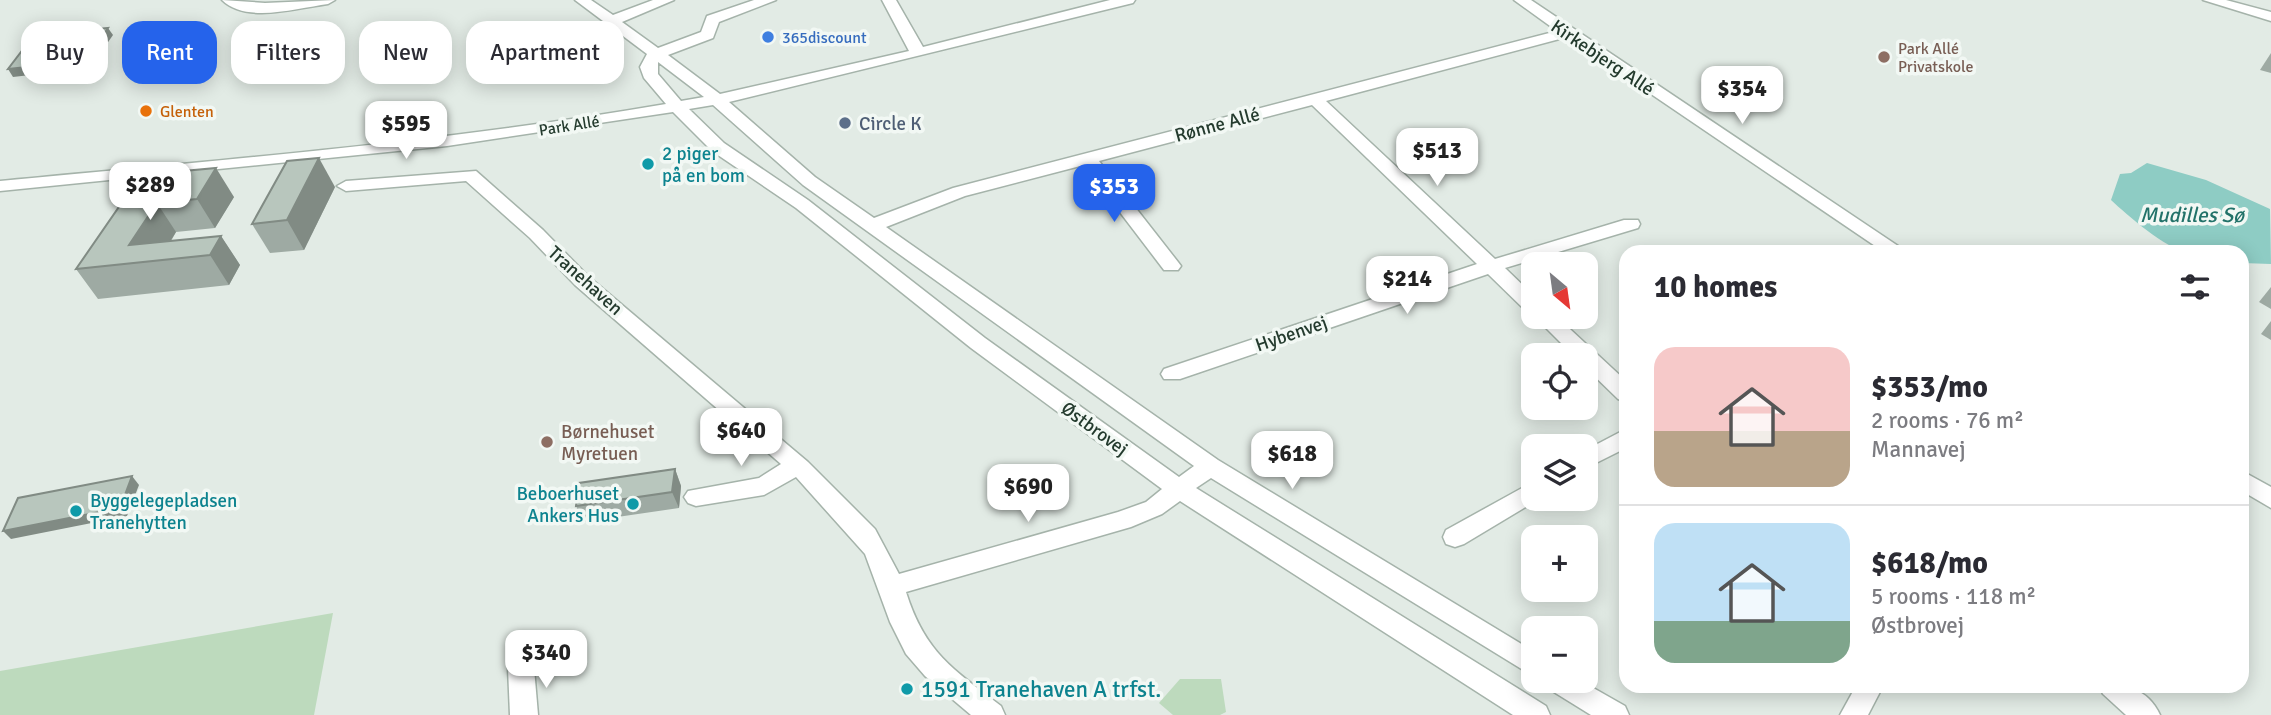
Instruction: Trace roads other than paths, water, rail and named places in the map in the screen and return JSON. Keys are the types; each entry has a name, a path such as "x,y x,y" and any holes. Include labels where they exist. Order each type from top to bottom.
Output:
{"street":[{"path":"229,0 242,6 259,7 328,0"},
{"name":"Østbrovej","path":"582,0 613,20 654,55 717,100 789,166 1210,466 1521,658"},
{"path":"654,55 708,34 712,19 769,0"},
{"path":"889,0 918,52"},
{"name":"Park Allé","path":"0,186 440,144 678,107 717,100 1128,0"},
{"name":"Kirkebjerg Allé","path":"1521,0 1566,33 1886,245"},
{"path":"2210,0 2271,18"},
{"path":"613,20 663,1"},
{"name":"Rønne Allé","path":"871,226 935,199 1566,33"},
{"name":"Østbrovej","path":"654,55 648,67 650,75 718,147 802,204 978,342 1178,489 1536,715"},
{"path":"1314,98 1521,295"},
{"path":"1088,158 1171,266"},
{"name":"Tranehaven","path":"346,186 470,175 531,228 582,281 667,351 796,466 868,538 892,586 908,634 921,653 937,671 991,715"},
{"name":"Hybenvej","path":"1172,374 1491,266 1631,224"},
{"path":"1558,329 1572,343"},
{"path":"1598,367 1619,387"},
{"path":"1598,453 1619,441"},
{"path":"696,497 764,486 796,466"},
{"path":"892,586 1122,520 1154,508 1210,466"},
{"path":"2249,486 2271,499"},
{"path":"1455,537 1521,498"},
{"path":"521,668 524,715"},
{"path":"1578,693 1615,715"},
{"path":"1854,715 1866,693"},
{"path":"2120,693 2146,715"}],"water":[{"name":"Mudilles Sø","path":"2147,163 2206,180 2270,209 2271,264 2249,263 2249,245 2169,245 2158,238 2111,200 2120,174 2131,173"}],"place":[{"name":"365discount","path":"768,37"},
{"name":"Park Allé Privatskole","path":"1884,57"},
{"name":"Glenten","path":"146,111"},
{"name":"Circle K","path":"845,123"},
{"name":"2 piger på en bom","path":"648,164"},
{"name":"Børnehuset Myretuen","path":"547,442"},
{"name":"Beboerhuset Ankers Hus","path":"633,504"},
{"name":"Byggelegepladsen Tranehytten","path":"76,511"},
{"name":"1591 Tranehaven A trfst.","path":"907,689"}]}
